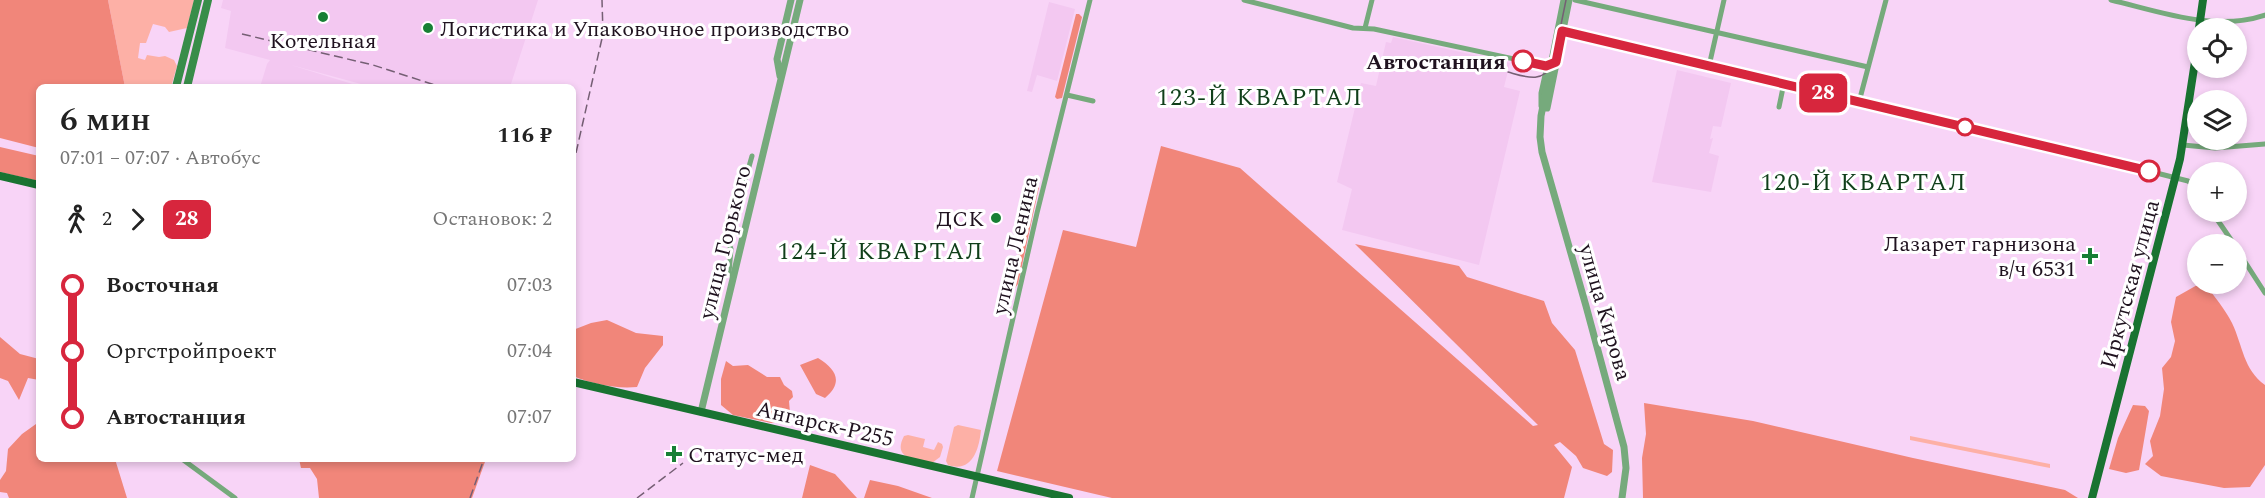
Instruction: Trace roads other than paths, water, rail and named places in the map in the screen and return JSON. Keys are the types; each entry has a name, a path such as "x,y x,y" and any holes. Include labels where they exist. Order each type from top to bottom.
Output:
{"main road":[{"path":"177,84 198,0"},
{"path":"188,84 208,0"},
{"path":"2201,18 2203,0"},
{"name":"Иркутская улица","path":"2092,498 2176,178 2193,78"},
{"path":"0,176 36,184"},
{"name":"Ангарск-Р255","path":"576,383 1069,498"}],"street":[{"name":"улица Ленина","path":"972,498 1037,213 1090,0"},
{"path":"1244,0 1353,28 1365,28 1551,64"},
{"path":"1365,28 1372,0"},
{"name":"улица Кирова","path":"1564,0 1560,30 1541,116 1540,137 1542,152 1624,447 1626,468 1622,498"},
{"name":"улица Кирова","path":"1562,19 1569,0"},
{"path":"1575,0 1868,67"},
{"path":"1709,66 1724,0"},
{"path":"1859,102 1886,0"},
{"path":"2111,0 2187,21"},
{"path":"791,2 799,3"},
{"name":"улица Горького","path":"781,81 777,59 791,2"},
{"name":"улица Горького","path":"701,412 799,3"},
{"path":"2247,19 2265,15"},
{"path":"1560,30 2187,181"},
{"name":"улица Кирова","path":"1540,137 1551,64"},
{"path":"1779,107 1784,83"},
{"path":"1067,95 1093,101"},
{"path":"2183,145 2215,148 2265,144"},
{"path":"734,276 729,273 728,241 752,156"},
{"path":"2247,265 2265,293"},
{"path":"186,462 235,498"}],"tram line":[{"path":"1508,72 1521,76 1539,77 1549,70 1553,64 1566,0"}],"railway":[{"path":"576,153 603,34 602,0"},
{"path":"242,34 373,65 432,84"},
{"path":"470,498 483,462"},
{"path":"637,498 683,463"}],"place":[{"name":"Котельная","path":"323,17"},
{"name":"Логистика и Упаковочное производство","path":"428,28"},
{"name":"Автостанция","path":"1523,61"},
{"name":"ДСК","path":"996,218"},
{"name":"Лазарет гарнизона в/ч 6531","path":"2090,256"},
{"name":"Статус-мед","path":"674,454"}],"district":[{"name":"123-Й КВАРТАЛ","path":"1260,97"},
{"name":"120-Й КВАРТАЛ","path":"1864,182"},
{"name":"124-Й КВАРТАЛ","path":"881,251"}]}
